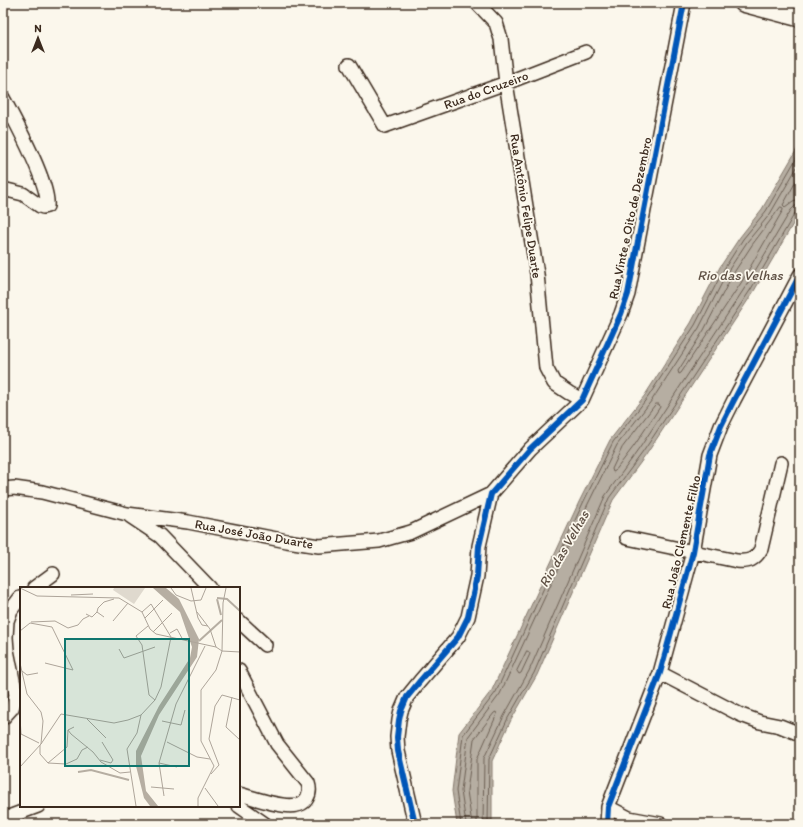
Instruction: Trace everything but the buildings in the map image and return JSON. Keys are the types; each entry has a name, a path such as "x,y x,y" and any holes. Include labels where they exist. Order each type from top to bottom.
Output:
{"main road":[{"path":"743,3 769,6 800,18"}],"street":[{"name":"Rua Antônio Felipe Duarte","path":"477,3 490,15 498,27 501,39 506,83 537,274 546,368 554,383 582,400"},
{"name":"Rua Vinte e Oito de Dezembro","path":"415,824 398,751 399,720 407,697 458,637 468,617 477,576 479,546 491,494 530,449 582,400 621,314 628,294 684,3"},
{"name":"Rua do Cruzeiro","path":"349,65 385,126 506,83 586,52"},
{"path":"3,98 45,186 47,206 40,206 23,194 3,189"},
{"name":"Rua João Clemente Filho","path":"607,824 608,807 660,673 692,552 710,455 721,426 800,275"},
{"name":"Rua João Clemente Filho","path":"627,538 746,562 754,558 761,549 781,463"},
{"name":"Rua José João Duarte","path":"3,489 14,488 42,492 127,514 188,522 295,543 319,546 379,541 411,532 491,494"},
{"name":"Rua José João Duarte","path":"127,514 160,536 209,587"},
{"path":"35,587 53,574"},
{"path":"3,718 12,708 16,695 7,650 7,622 11,610 20,599"},
{"path":"240,622 265,645"},
{"path":"240,673 277,744 308,784 310,790 306,800 302,804 295,806 270,803 240,794"},
{"path":"660,673 742,715 760,722 780,726 800,734"},
{"path":"3,819 35,807"},
{"path":"240,807 265,824"},
{"path":"608,807 629,818 661,824"},
{"path":"613,824 629,818"}],"water":[{"name":"Rio das Velhas","path":"800,144 800,212 754,291 646,455 613,500 537,675 511,720 492,761 492,824 457,824 452,791 459,733 492,690 579,502 610,440 645,395 691,323 720,267 740,237 762,209"}],"cycle path":[{"path":"415,824 398,751 397,737 401,711 407,697 458,637 468,617 477,576 479,546 491,494 530,449 582,400 621,314 628,294 684,3"},
{"path":"607,824 608,807 660,673 693,552 710,455 721,426 800,275"}]}
